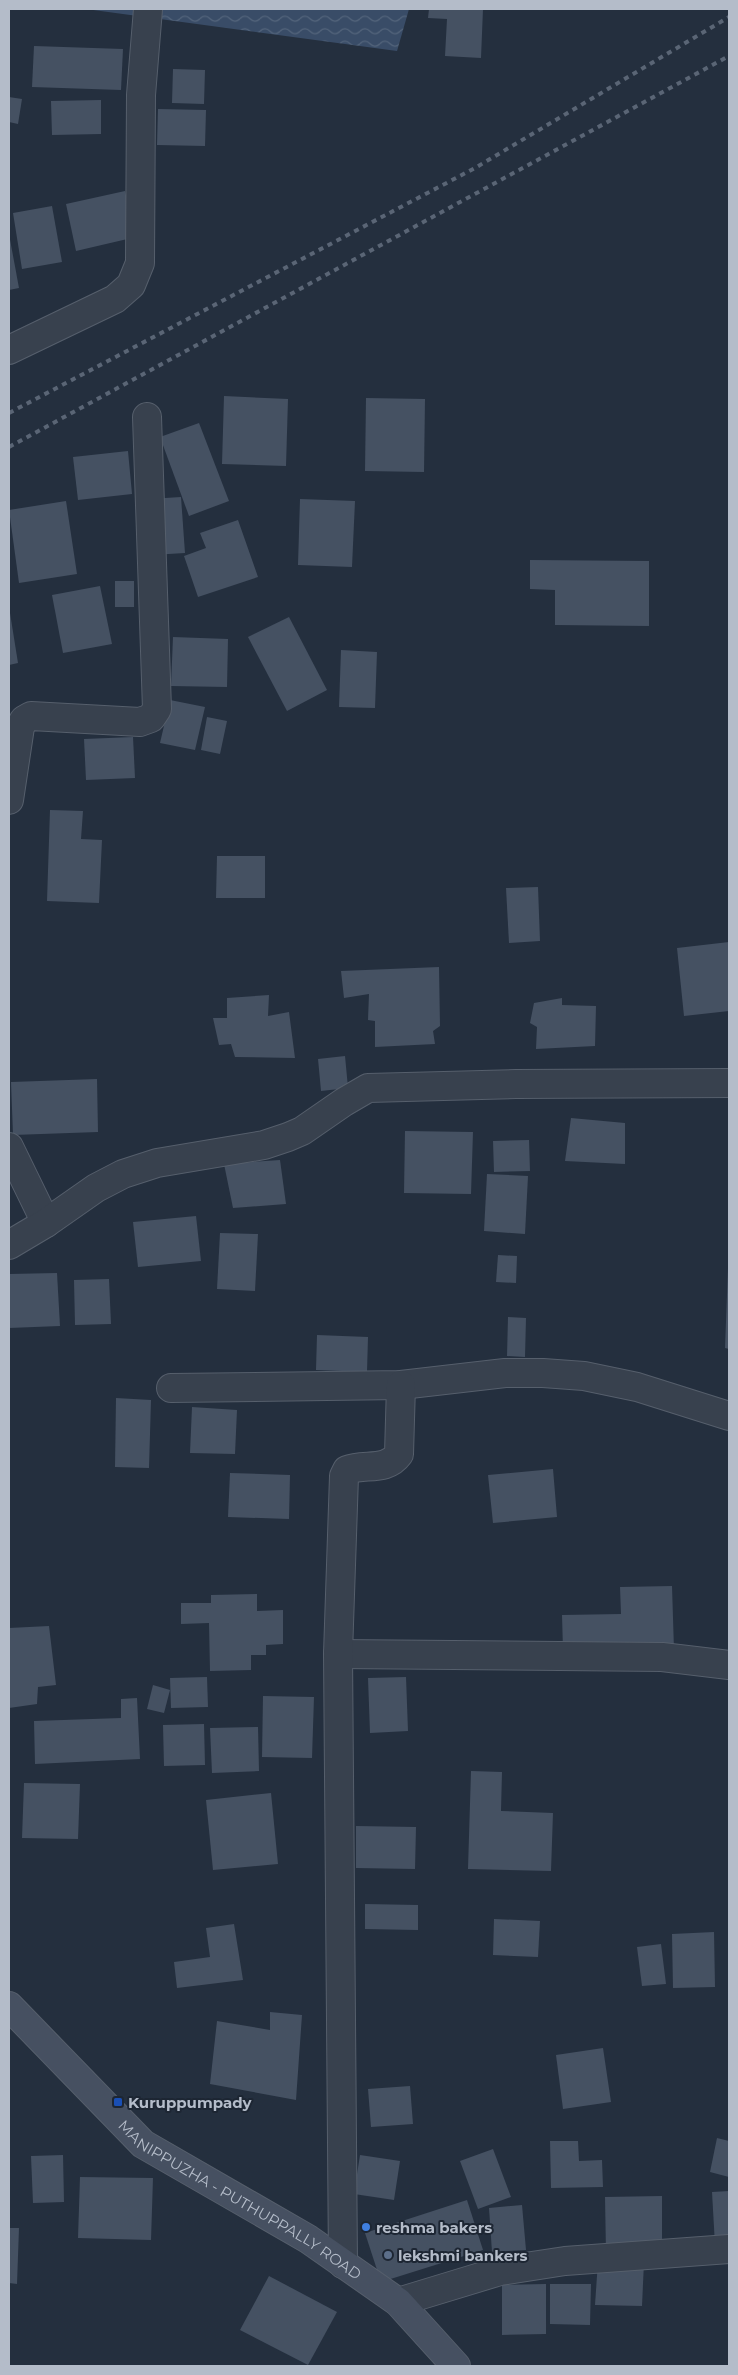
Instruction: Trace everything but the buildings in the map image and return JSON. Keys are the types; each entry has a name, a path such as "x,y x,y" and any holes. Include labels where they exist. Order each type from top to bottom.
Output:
{"main road":[{"name":"MANIPPUZHA - PUTHUPPALLY ROAD","path":"13,2018 143,2144 308,2239 398,2302 456,2366"}],"street":[{"path":"9,350 115,299 131,285 137,274 140,263 141,95 148,9"},
{"path":"9,800 20,727 24,720 31,716 140,722 151,718 157,709 147,417"},
{"path":"9,1245 46,1223 96,1188 123,1174 157,1163 264,1145 288,1137 302,1131 368,1088 516,1084 729,1083"},
{"path":"9,1147 46,1223"},
{"path":"171,1388 401,1385 505,1373 584,1376 637,1387 729,1416"},
{"path":"343,2264 338,1654 344,1476 347,1470 354,1467 387,1465 399,1454 401,1385"},
{"path":"338,1654 662,1657 729,1665"},
{"path":"398,2302 500,2271 565,2261 729,2249"}],"water":[{"path":"86,9 409,9 397,51"}],"railway":[{"path":"9,413 475,168 729,17"},
{"path":"9,447 729,56"}],"place":[{"name":"Kuruppumpady","path":"118,2102"},
{"name":"reshma bakers","path":"366,2227"},
{"name":"lekshmi bankers","path":"388,2255"}]}
